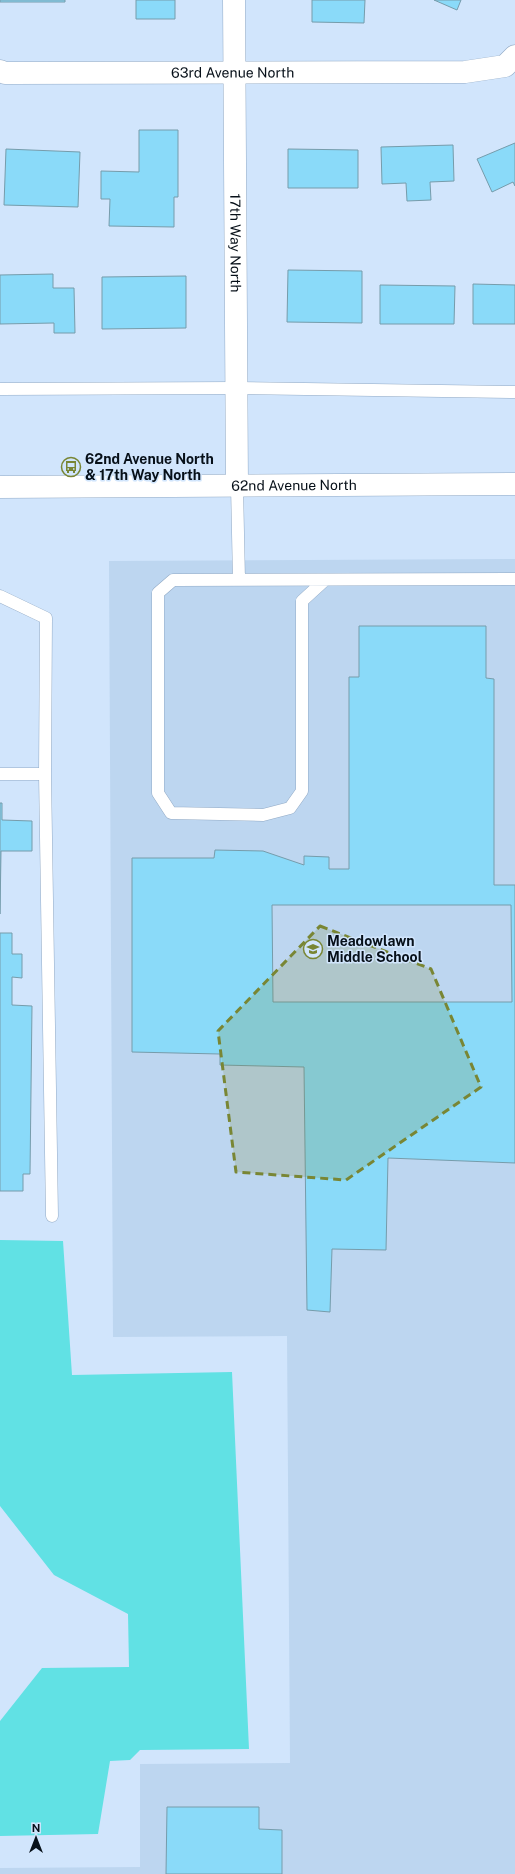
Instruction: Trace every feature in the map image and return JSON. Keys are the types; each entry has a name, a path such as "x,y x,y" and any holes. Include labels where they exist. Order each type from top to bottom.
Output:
{"street":[{"name":"17th Way North","path":"234,0 237,486"},
{"name":"63rd Avenue North","path":"0,71 465,72 506,66 515,56"},
{"name":"62nd Avenue North","path":"0,488 515,484"}],"lane":[{"path":"0,389 236,388 515,392"},
{"path":"237,486 239,580"},
{"path":"325,580 302,601 302,792 290,808 263,815 171,813 158,793 158,593 173,580 515,578"},
{"path":"0,596 46,618 45,774 52,1216"},
{"path":"0,774 45,774"}],"highlighted area":[{"path":"320,926 431,969 481,1087 346,1180 236,1172 218,1031"}],"shaded area":[{"name":"Meadowlawn Middle School","path":"515,559 515,1874 0,1874 0,1868 140,1867 140,1764 290,1763 287,1336 113,1337 109,561"},
{"path":"0,1240 63,1241 72,1375 232,1372 249,1749 140,1750 130,1760 110,1761 98,1834 0,1836 0,1721 42,1668 129,1667 128,1614 54,1575 0,1506"}],"building":[{"path":"0,0 65,0 65,2 0,2"},
{"path":"136,0 175,0 175,19 136,19"},
{"path":"312,0 365,0 364,23 312,22"},
{"path":"434,0 461,0 457,10"},
{"path":"139,130 178,130 178,197 174,197 174,227 109,226 110,199 101,199 101,171 139,172"},
{"path":"515,143 515,186 513,182 492,192 477,159"},
{"path":"453,145 454,181 430,182 431,200 407,201 406,183 382,184 381,147"},
{"path":"6,149 80,152 78,207 4,205"},
{"path":"288,149 358,150 358,188 288,188"},
{"path":"288,270 362,271 362,323 287,322"},
{"path":"53,274 53,288 74,288 75,333 54,333 54,323 0,324 0,275"},
{"path":"186,276 186,328 102,329 102,277"},
{"path":"473,284 515,285 515,324 473,324"},
{"path":"380,285 455,286 454,324 380,324"},
{"path":"359,626 486,626 486,678 494,679 494,885 515,885 515,1163 388,1158 386,1250 332,1249 330,1312 307,1310 304,1067 220,1065 220,1054 132,1052 132,858 214,858 215,850 263,851 304,865 304,856 329,857 329,869 349,869 349,677 359,677","holes":["272,905 511,905 512,1002 273,1002"]},
{"path":"0,803 2,803 2,820 32,821 32,851 1,851 0,914"},
{"path":"0,933 12,933 12,954 22,954 22,978 12,977 12,1005 32,1006 30,1174 23,1174 23,1191 0,1191"},
{"path":"167,1807 259,1807 259,1829 282,1830 282,1874 166,1874"}],"place":[{"name":"62nd Avenue North & 17th Way North","path":"71,467"},
{"name":"Meadowlawn Middle School","path":"313,949"}]}
